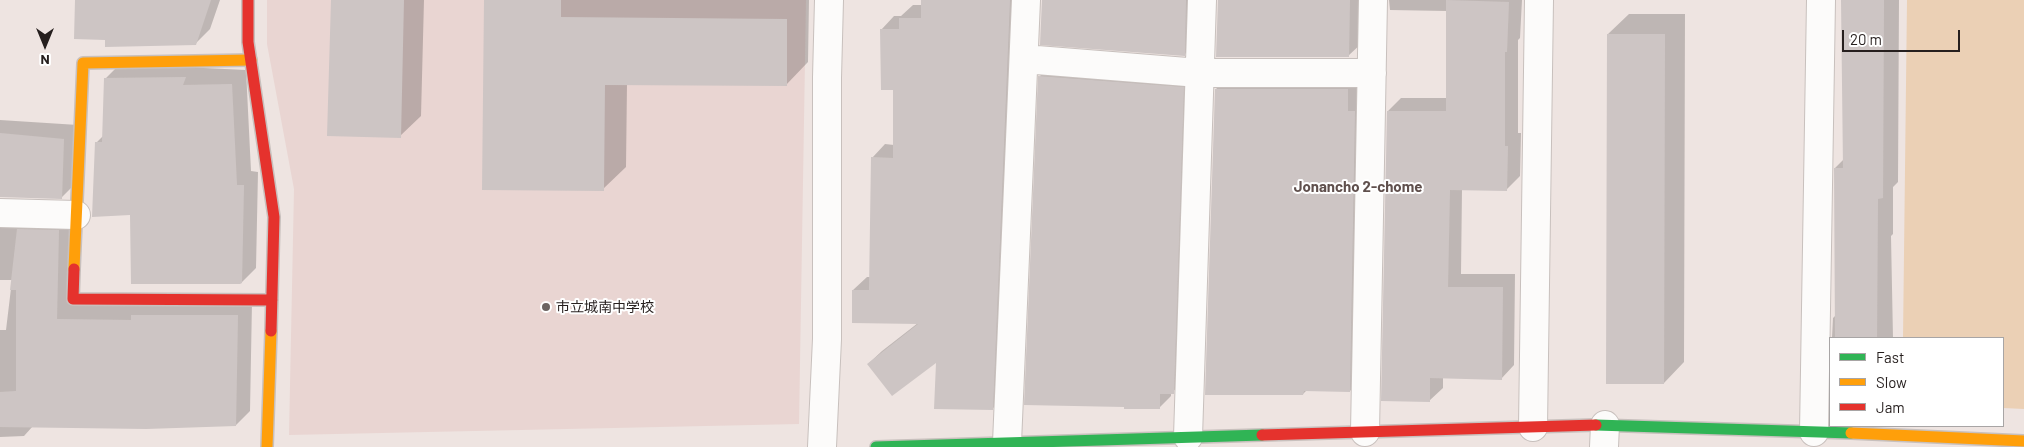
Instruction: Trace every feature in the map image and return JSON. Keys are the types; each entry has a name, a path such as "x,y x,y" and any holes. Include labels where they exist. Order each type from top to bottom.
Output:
{"street":[{"path":"248,0 248,42 274,217 267,447"},
{"path":"822,447 827,339 827,78 829,0"},
{"path":"1007,443 1026,0"},
{"path":"1188,438 1202,0"},
{"path":"1365,432 1373,0"},
{"path":"1533,427 1539,0"},
{"path":"1814,432 1821,0"},
{"path":"1024,59 1200,73 1372,73"},
{"path":"251,60 83,63 72,299 272,300"},
{"path":"0,213 76,215"},
{"path":"876,447 1007,443 1092,444 1188,438 1248,442 1365,432 1396,439 1533,427 1605,436 1751,438 1814,432 1919,442 2024,441"}],"shaded area":[{"name":"市立城南中学校","path":"267,0 806,0 799,424 289,435 294,189 267,44"},
{"path":"1907,0 2024,0 2024,409 2004,408 2004,337 1903,337"}],"building":[{"path":"75,0 211,0 196,45 105,47 105,40 74,39"},
{"path":"331,0 404,0 401,138 327,136"},
{"path":"484,0 561,0 561,17 787,19 787,86 605,85 604,191 482,190"},
{"path":"921,0 1010,0 993,410 934,409 936,363 892,396 867,364 918,324 852,323 852,290 869,290 871,157 893,158 893,90 881,90 880,29 899,29 899,18 921,18"},
{"path":"1042,0 1186,0 1185,56 1040,45"},
{"path":"1218,0 1350,0 1349,57 1216,57"},
{"path":"1446,0 1509,2 1507,52 1505,52 1505,146 1508,146 1507,191 1450,190 1448,287 1503,287 1502,380 1430,378 1430,402 1381,401 1387,111 1446,111"},
{"path":"1841,0 1884,0 1883,198 1878,199 1877,337 1835,337 1834,168 1843,168"},
{"path":"1607,34 1665,34 1664,384 1606,384"},
{"path":"1038,76 1184,87 1174,394 1160,394 1160,409 1024,405"},
{"path":"186,77 183,85 232,84 237,185 244,185 242,283 131,284 130,215 92,217 95,142 102,142 104,78"},
{"path":"1215,89 1348,89 1348,111 1355,111 1350,392 1304,391 1303,395 1205,395"},
{"path":"0,133 64,139 62,199 0,197"},
{"path":"17,229 59,230 57,319 131,320 131,315 238,315 236,426 146,429 0,427 0,392 16,391 16,290 10,290"}],"traffic: fast":[{"path":"1596,425 1851,433"},
{"path":"876,447 1262,435"}],"traffic: slow":[{"path":"74,269 83,63 251,60"},
{"path":"267,447 271,331"},
{"path":"1851,433 2024,441"}],"traffic: jam":[{"path":"248,0 248,42 274,217 271,331"},
{"path":"74,269 73,299 272,300"},
{"path":"1262,435 1596,425"}],"place":[{"name":"市立城南中学校","path":"546,307"}],"district":[{"name":"Jonancho 2-chome","path":"1358,187"}]}
